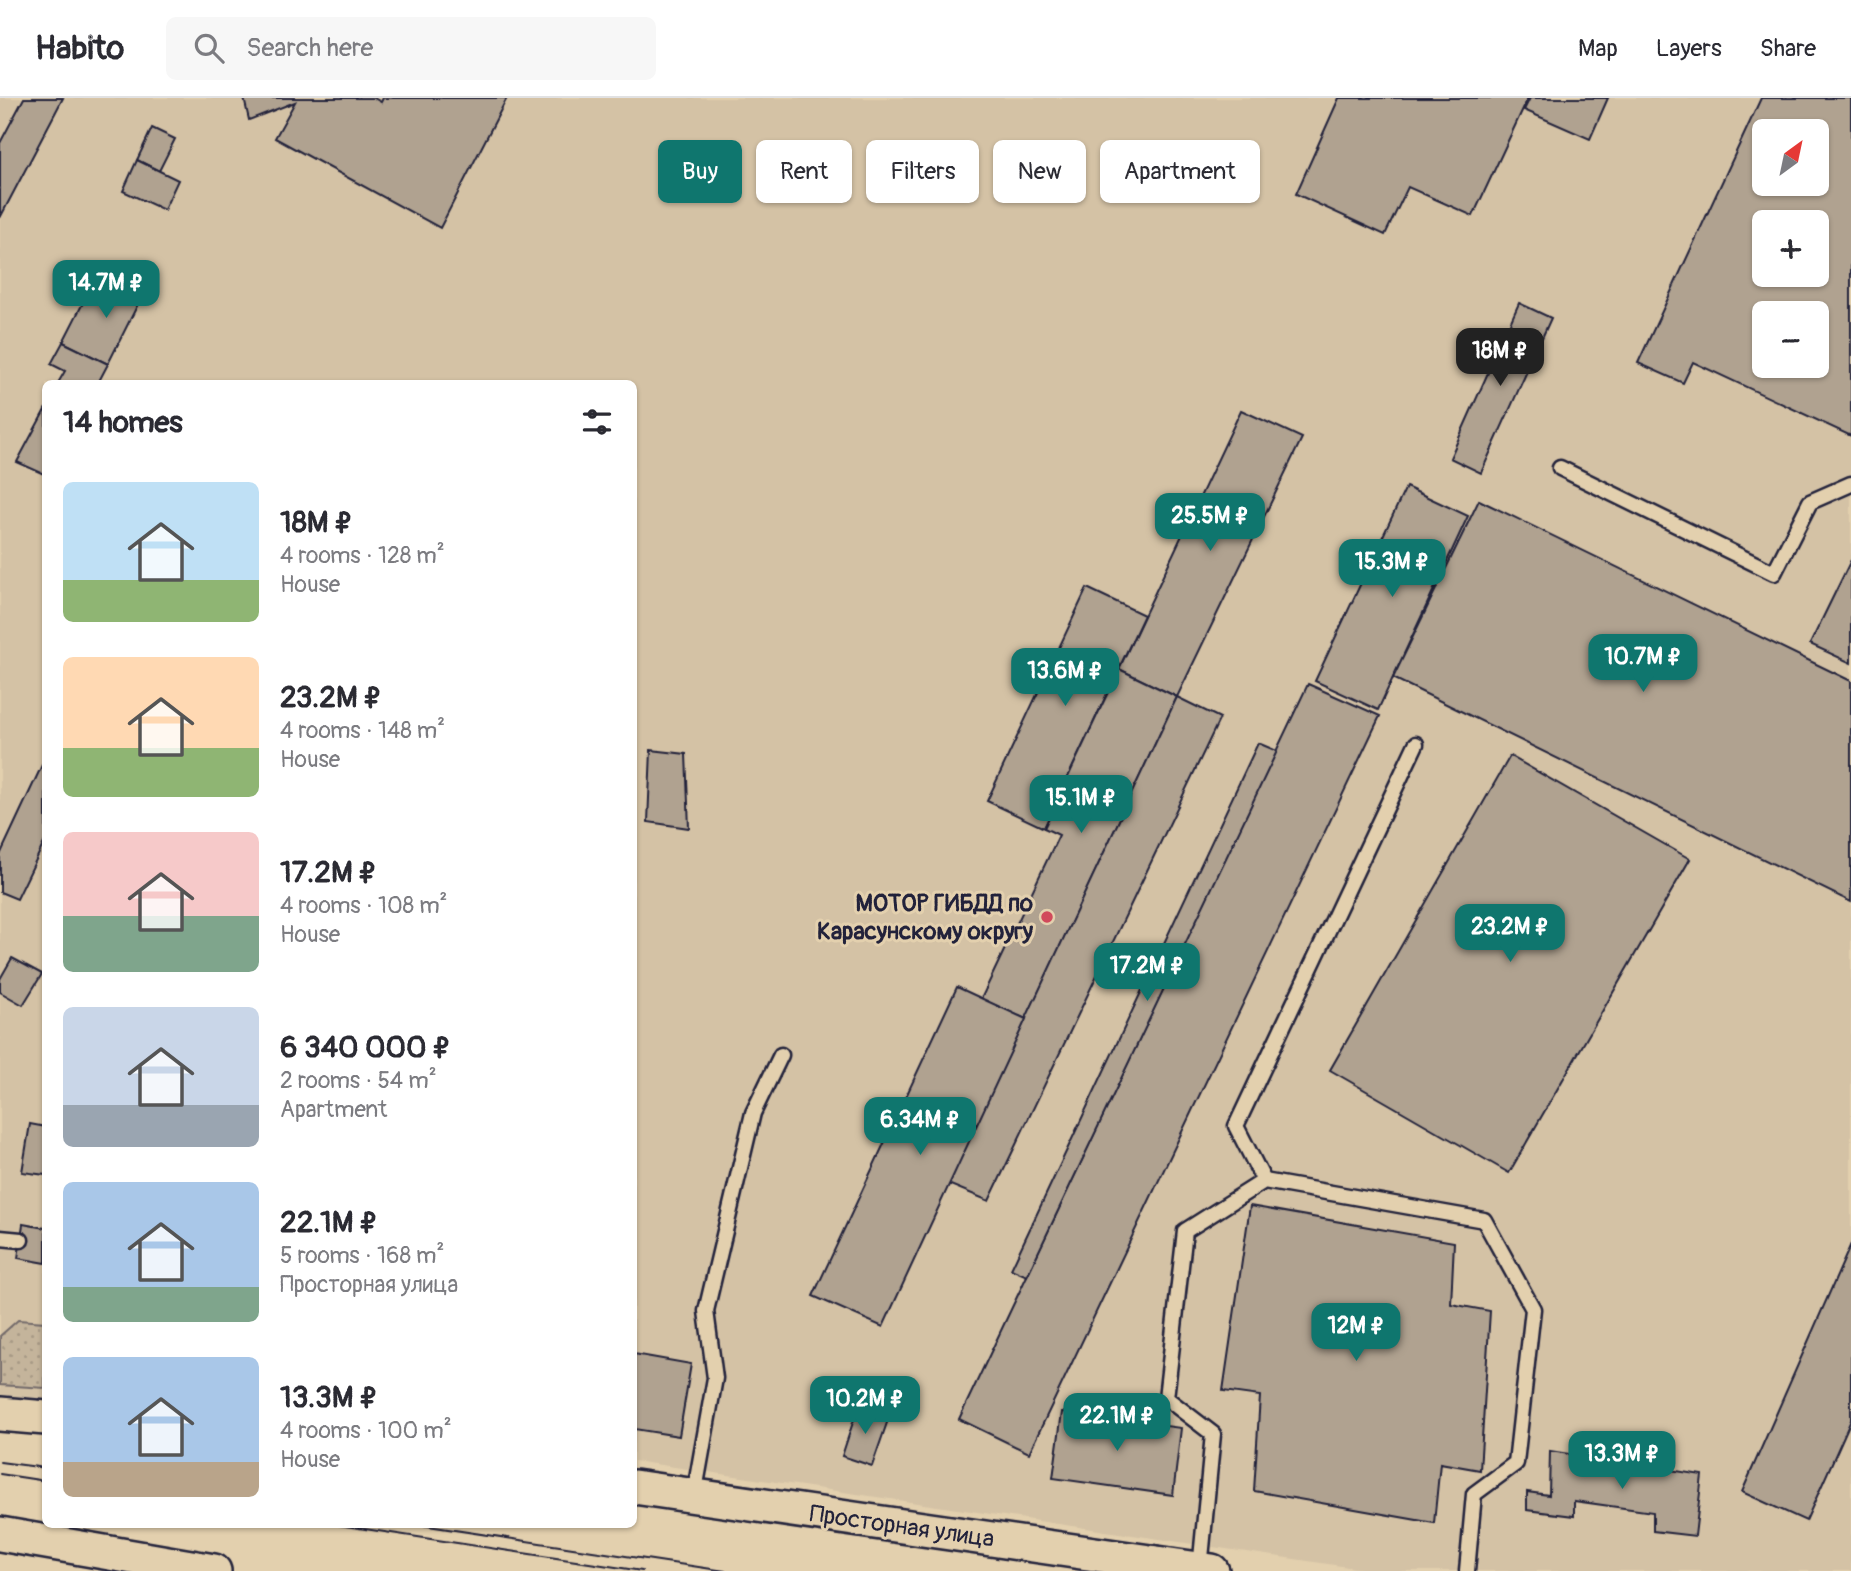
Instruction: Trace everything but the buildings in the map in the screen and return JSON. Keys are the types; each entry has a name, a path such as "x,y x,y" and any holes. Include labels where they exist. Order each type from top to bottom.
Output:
{"street":[{"path":"0,1415 42,1418"},
{"name":"Просторная улица","path":"637,1487 1091,1562 1206,1570"},
{"path":"0,1534 214,1571"}],"lane":[{"path":"1560,468 1774,573 1810,502 1851,484"},
{"path":"1264,1181 1236,1126 1416,744"},
{"path":"694,1496 715,1378 706,1311 753,1113 781,1055"},
{"path":"1206,1570 1213,1434 1166,1398 1185,1231 1264,1181 1484,1220 1533,1310 1516,1463 1474,1494 1467,1571"},
{"path":"0,1238 21,1240"}],"shaded area":[{"path":"0,98 1851,98 1851,1571 1375,1571 637,1461 637,380 42,380 42,1401 0,1398"},
{"path":"18,1320 42,1322 42,1388 0,1385 0,1336"}],"tram line":[{"path":"0,1462 42,1467"},
{"path":"0,1474 42,1480"},
{"path":"358,1528 642,1571"},
{"path":"441,1528 725,1571"}],"place":[{"name":"МОТОР ГИБДД по Карасунскому округу","path":"1047,917"}]}
